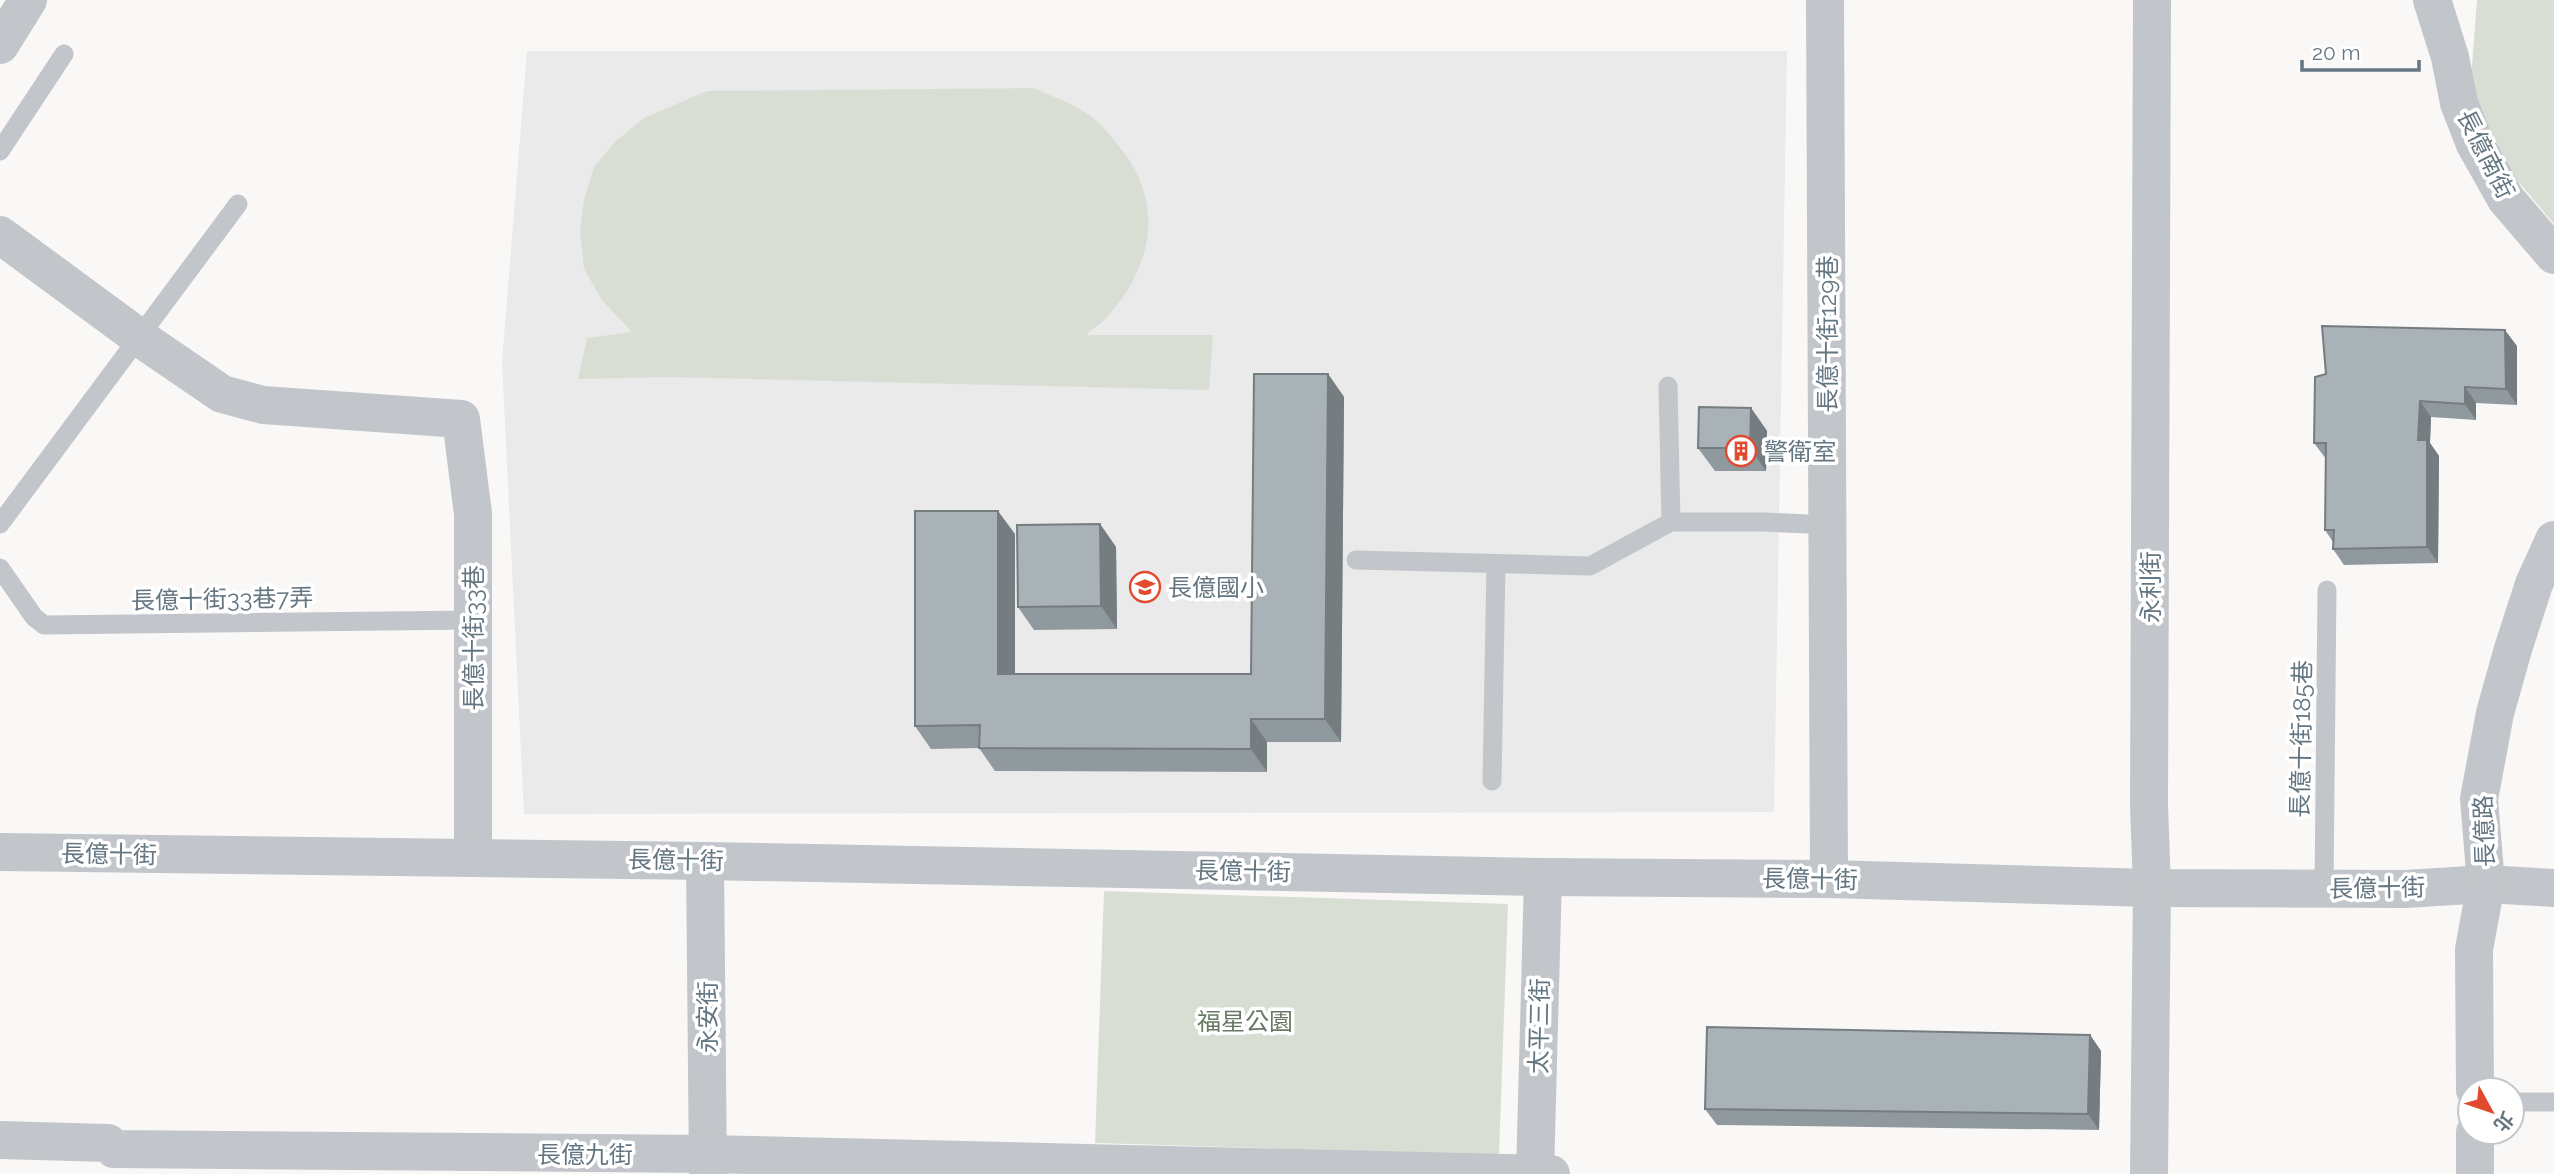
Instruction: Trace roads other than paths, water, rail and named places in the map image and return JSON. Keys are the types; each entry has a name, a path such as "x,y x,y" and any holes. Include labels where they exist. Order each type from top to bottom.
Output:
{"street":[{"path":"0,45 28,0"},
{"name":"長億十街129巷","path":"1825,0 1829,879"},
{"name":"永利街","path":"2150,1174 2152,0"},
{"name":"長億南街","path":"2432,0 2450,57 2459,103 2475,144 2506,199 2554,255"},
{"path":"0,235 140,338"},
{"name":"長億十街33巷","path":"140,338 222,394 263,405 461,419 473,514 473,857"},
{"name":"長億路","path":"2475,1076 2474,949 2486,884 2479,799 2495,713 2530,597 2554,540"},
{"name":"長億十街","path":"0,852 473,857 1543,877 1829,879 2152,888 2405,889 2486,884 2554,888"},
{"name":"永安街","path":"705,861 708,1164"},
{"name":"太平三街","path":"1535,1174 1543,877"},
{"name":"長億九街","path":"0,1140 108,1143 114,1149 310,1163 708,1164 1550,1174"},
{"path":"2475,1146 2475,1174"}],"lane":[{"path":"0,151 64,54"},
{"path":"0,524 237,204"},
{"path":"1668,386 1671,522"},
{"path":"1356,560 1590,566 1671,522 1828,525"},
{"path":"1492,781 1496,565"},
{"name":"長億十街33巷7弄","path":"0,568 34,617 44,625 473,620"},
{"name":"長億十街185巷","path":"2324,889 2327,590"},
{"path":"2526,1102 2554,1102"}],"place":[{"name":"警衛室","path":"1741,451"},
{"name":"長億國小","path":"1145,587"}],"park label":[{"name":"福星公園","path":"1245,1021"}]}
